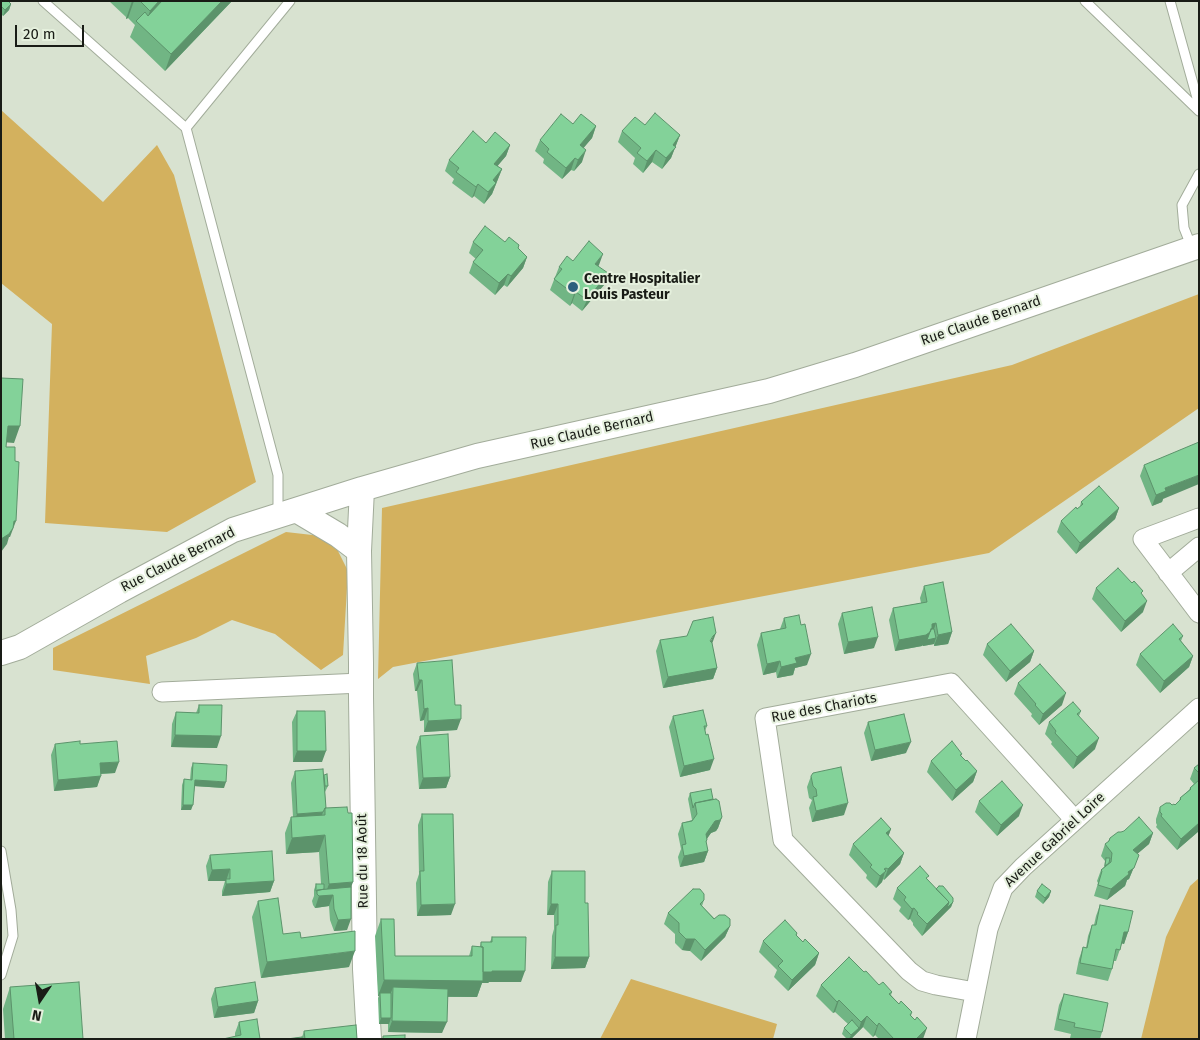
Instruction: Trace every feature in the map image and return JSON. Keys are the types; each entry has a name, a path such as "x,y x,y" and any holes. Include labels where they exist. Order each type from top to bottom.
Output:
{"street":[{"name":"Rue Claude Bernard","path":"1,653 20,647 233,530 362,489 477,456 769,391 856,365 1196,247"},
{"name":"Rue du 18 Août","path":"362,489 359,551 365,969 369,1039"},
{"path":"287,513 338,535 359,551"},
{"path":"1199,518 1143,539 1199,613"},
{"path":"1168,574 1199,547"},
{"path":"162,692 361,683"},
{"name":"Rue des Chariots","path":"975,992 922,981 909,971 783,840 765,718 951,683 1075,820"},
{"name":"Avenue Gabriel Loire","path":"966,1039 988,929 1003,888 1023,867 1199,708"}],"lane":[{"path":"43,1 186,128 287,513"},
{"path":"186,128 290,1"},
{"path":"1085,1 1199,111"},
{"path":"1170,1 1199,104"},
{"path":"1196,247 1184,228 1182,205 1199,174"},
{"path":"1,851 11,910 13,936 1,976"},
{"path":"1,896 11,910"}],"shaded area":[{"path":"1,110 103,202 157,145 174,175 256,482 167,532 45,523 52,324 1,283"},
{"path":"1199,294 1199,408 989,553 393,667 378,679 382,508 1012,365"},
{"path":"286,532 321,536 338,551 348,571 343,655 321,670 275,634 232,620 196,638 146,656 150,684 53,670 53,648"},
{"path":"1199,878 1199,1039 1141,1039 1166,937 1190,886"},
{"path":"631,979 777,1024 773,1039 600,1039"}],"building":[{"path":"1,1 8,1 11,4 5,10 1,6"},
{"path":"140,1 159,1 150,11"},
{"path":"162,1 222,1 171,54 136,21 145,12 148,16"},
{"path":"655,113 680,135 673,145 676,147 666,158 656,150 647,161 637,153 641,148 622,131 635,117 645,125"},
{"path":"561,114 573,124 581,114 596,126 580,145 586,150 578,160 575,158 566,168 547,152 549,149 540,140"},
{"path":"473,131 486,143 495,132 510,145 494,164 502,169 493,180 496,183 488,192 478,184 476,187 456,172 459,168 449,160"},
{"path":"485,226 505,242 509,237 519,245 518,248 527,257 511,276 508,274 499,283 473,262 483,250 473,242"},
{"path":"589,241 603,254 595,264 608,273 587,300 576,292 574,294 554,279 562,269 559,267 567,256 573,261"},
{"path":"1,378 23,379 20,426 8,426 6,447 15,447 15,461 19,462 16,521 14,521 13,528 9,534 1,539"},
{"path":"1199,442 1199,475 1165,488 1166,491 1156,495 1144,465"},
{"path":"1099,486 1119,508 1080,543 1061,521 1076,507 1077,509 1083,504 1081,502"},
{"path":"1118,568 1132,583 1134,581 1143,591 1141,593 1147,601 1125,621 1096,588"},
{"path":"943,582 952,632 938,635 936,623 932,624 930,632 926,635 899,640 893,608 927,602 924,586"},
{"path":"872,607 878,637 848,642 842,613"},
{"path":"799,615 801,625 805,624 811,654 795,658 797,663 781,667 780,661 767,664 761,633 786,628 784,618"},
{"path":"713,617 716,633 710,641 717,668 668,677 660,640 687,636 693,621"},
{"path":"1011,624 1034,651 1010,671 987,644"},
{"path":"1173,624 1183,636 1179,639 1193,656 1164,681 1140,654"},
{"path":"931,629 934,629 936,638 927,640"},
{"path":"452,660 455,705 461,705 461,719 428,721 428,708 424,709 422,680 419,680 417,663"},
{"path":"1040,664 1066,693 1043,714 1018,683"},
{"path":"1073,702 1081,711 1077,714 1099,738 1077,757 1055,733 1056,731 1049,722"},
{"path":"199,705 222,705 221,736 175,735 176,712 199,713"},
{"path":"703,710 707,726 704,726 706,735 708,734 714,759 684,766 673,716"},
{"path":"297,711 325,711 326,751 297,751"},
{"path":"904,714 911,742 875,750 868,722"},
{"path":"448,734 450,777 423,778 420,736"},
{"path":"80,741 80,744 117,741 119,762 100,763 101,776 58,780 55,744"},
{"path":"952,741 962,754 960,755 977,771 956,790 931,761"},
{"path":"193,763 227,765 226,782 195,780 193,805 183,805 184,779 192,780"},
{"path":"1199,764 1199,773 1194,768"},
{"path":"841,767 848,803 816,811 813,797 817,796 816,789 813,786 811,776 813,773"},
{"path":"323,769 326,808 323,812 297,814 295,771"},
{"path":"327,774 328,786 325,786 324,775"},
{"path":"1199,780 1199,823 1181,839 1161,816 1160,807 1166,803 1175,805"},
{"path":"1002,781 1023,805 1001,825 979,801"},
{"path":"711,789 713,799 695,803 693,808 690,793"},
{"path":"716,799 719,801 722,817 720,820 715,821 706,834 708,851 684,856 682,845 686,844 682,823 692,821 697,814 695,803"},
{"path":"347,807 348,813 352,813 353,882 329,884 325,835 292,838 291,817 325,815 325,808"},
{"path":"422,814 453,814 455,904 421,905 420,871 424,871"},
{"path":"1139,817 1153,833 1133,850 1139,855 1134,868 1111,889 1098,885 1101,870 1111,862 1112,853 1105,844 1118,832 1124,831"},
{"path":"881,818 891,829 886,833 904,853 888,869 884,869 886,871 880,876 870,867 872,865 853,844"},
{"path":"272,851 274,881 226,884 226,879 230,879 230,869 212,870 210,855"},
{"path":"1106,858 1110,858 1109,863 1105,866"},
{"path":"920,866 929,876 926,878 949,902 927,924 914,908 912,909 904,900 906,897 897,888"},
{"path":"552,871 585,871 585,903 588,903 589,957 555,957 558,904 551,904"},
{"path":"316,884 324,884 324,889 316,891"},
{"path":"1042,884 1051,891 1045,898 1037,891"},
{"path":"939,886 943,886 953,898 953,902 947,908 949,902 936,889"},
{"path":"351,887 351,919 338,920 334,909 333,895 319,896 317,890"},
{"path":"693,889 700,889 704,894 704,900 700,904 714,919 719,915 725,915 730,919 730,926 705,950 695,939 686,939 679,932 679,923 668,913"},
{"path":"278,898 283,934 300,932 301,938 355,931 355,951 267,962 258,901"},
{"path":"1100,905 1133,911 1128,932 1124,932 1120,950 1116,949 1112,969 1080,963 1083,947 1087,948 1092,925 1096,925"},
{"path":"381,919 394,919 395,956 472,956 472,946 483,947 483,981 384,980"},
{"path":"785,920 803,942 805,939 819,953 792,980 778,966 783,961 763,941"},
{"path":"492,937 526,937 525,971 483,972 483,947 481,947 481,942 492,942"},
{"path":"849,957 879,985 883,982 892,992 889,994 899,1004 901,1001 912,1012 910,1015 915,1020 917,1017 927,1028 916,1039 894,1039 879,1023 877,1026 867,1016 861,1022 839,1000 837,1002 821,985"},
{"path":"79,982 83,1039 14,1039 10,987"},
{"path":"255,982 258,1001 218,1007 215,988"},
{"path":"393,987 448,989 447,1022 392,1021"},
{"path":"380,993 391,993 391,1018 381,1018"},
{"path":"1064,994 1108,1003 1102,1032 1074,1027 1075,1023 1058,1019"},
{"path":"257,1019 260,1039 223,1039 241,1035 239,1022"},
{"path":"852,1020 859,1028 851,1035 844,1028"},
{"path":"356,1025 357,1039 305,1039 304,1031"},
{"path":"405,1035 405,1039 383,1039 383,1036"}],"place":[{"name":"Centre Hospitalier Louis Pasteur","path":"573,287"}]}
